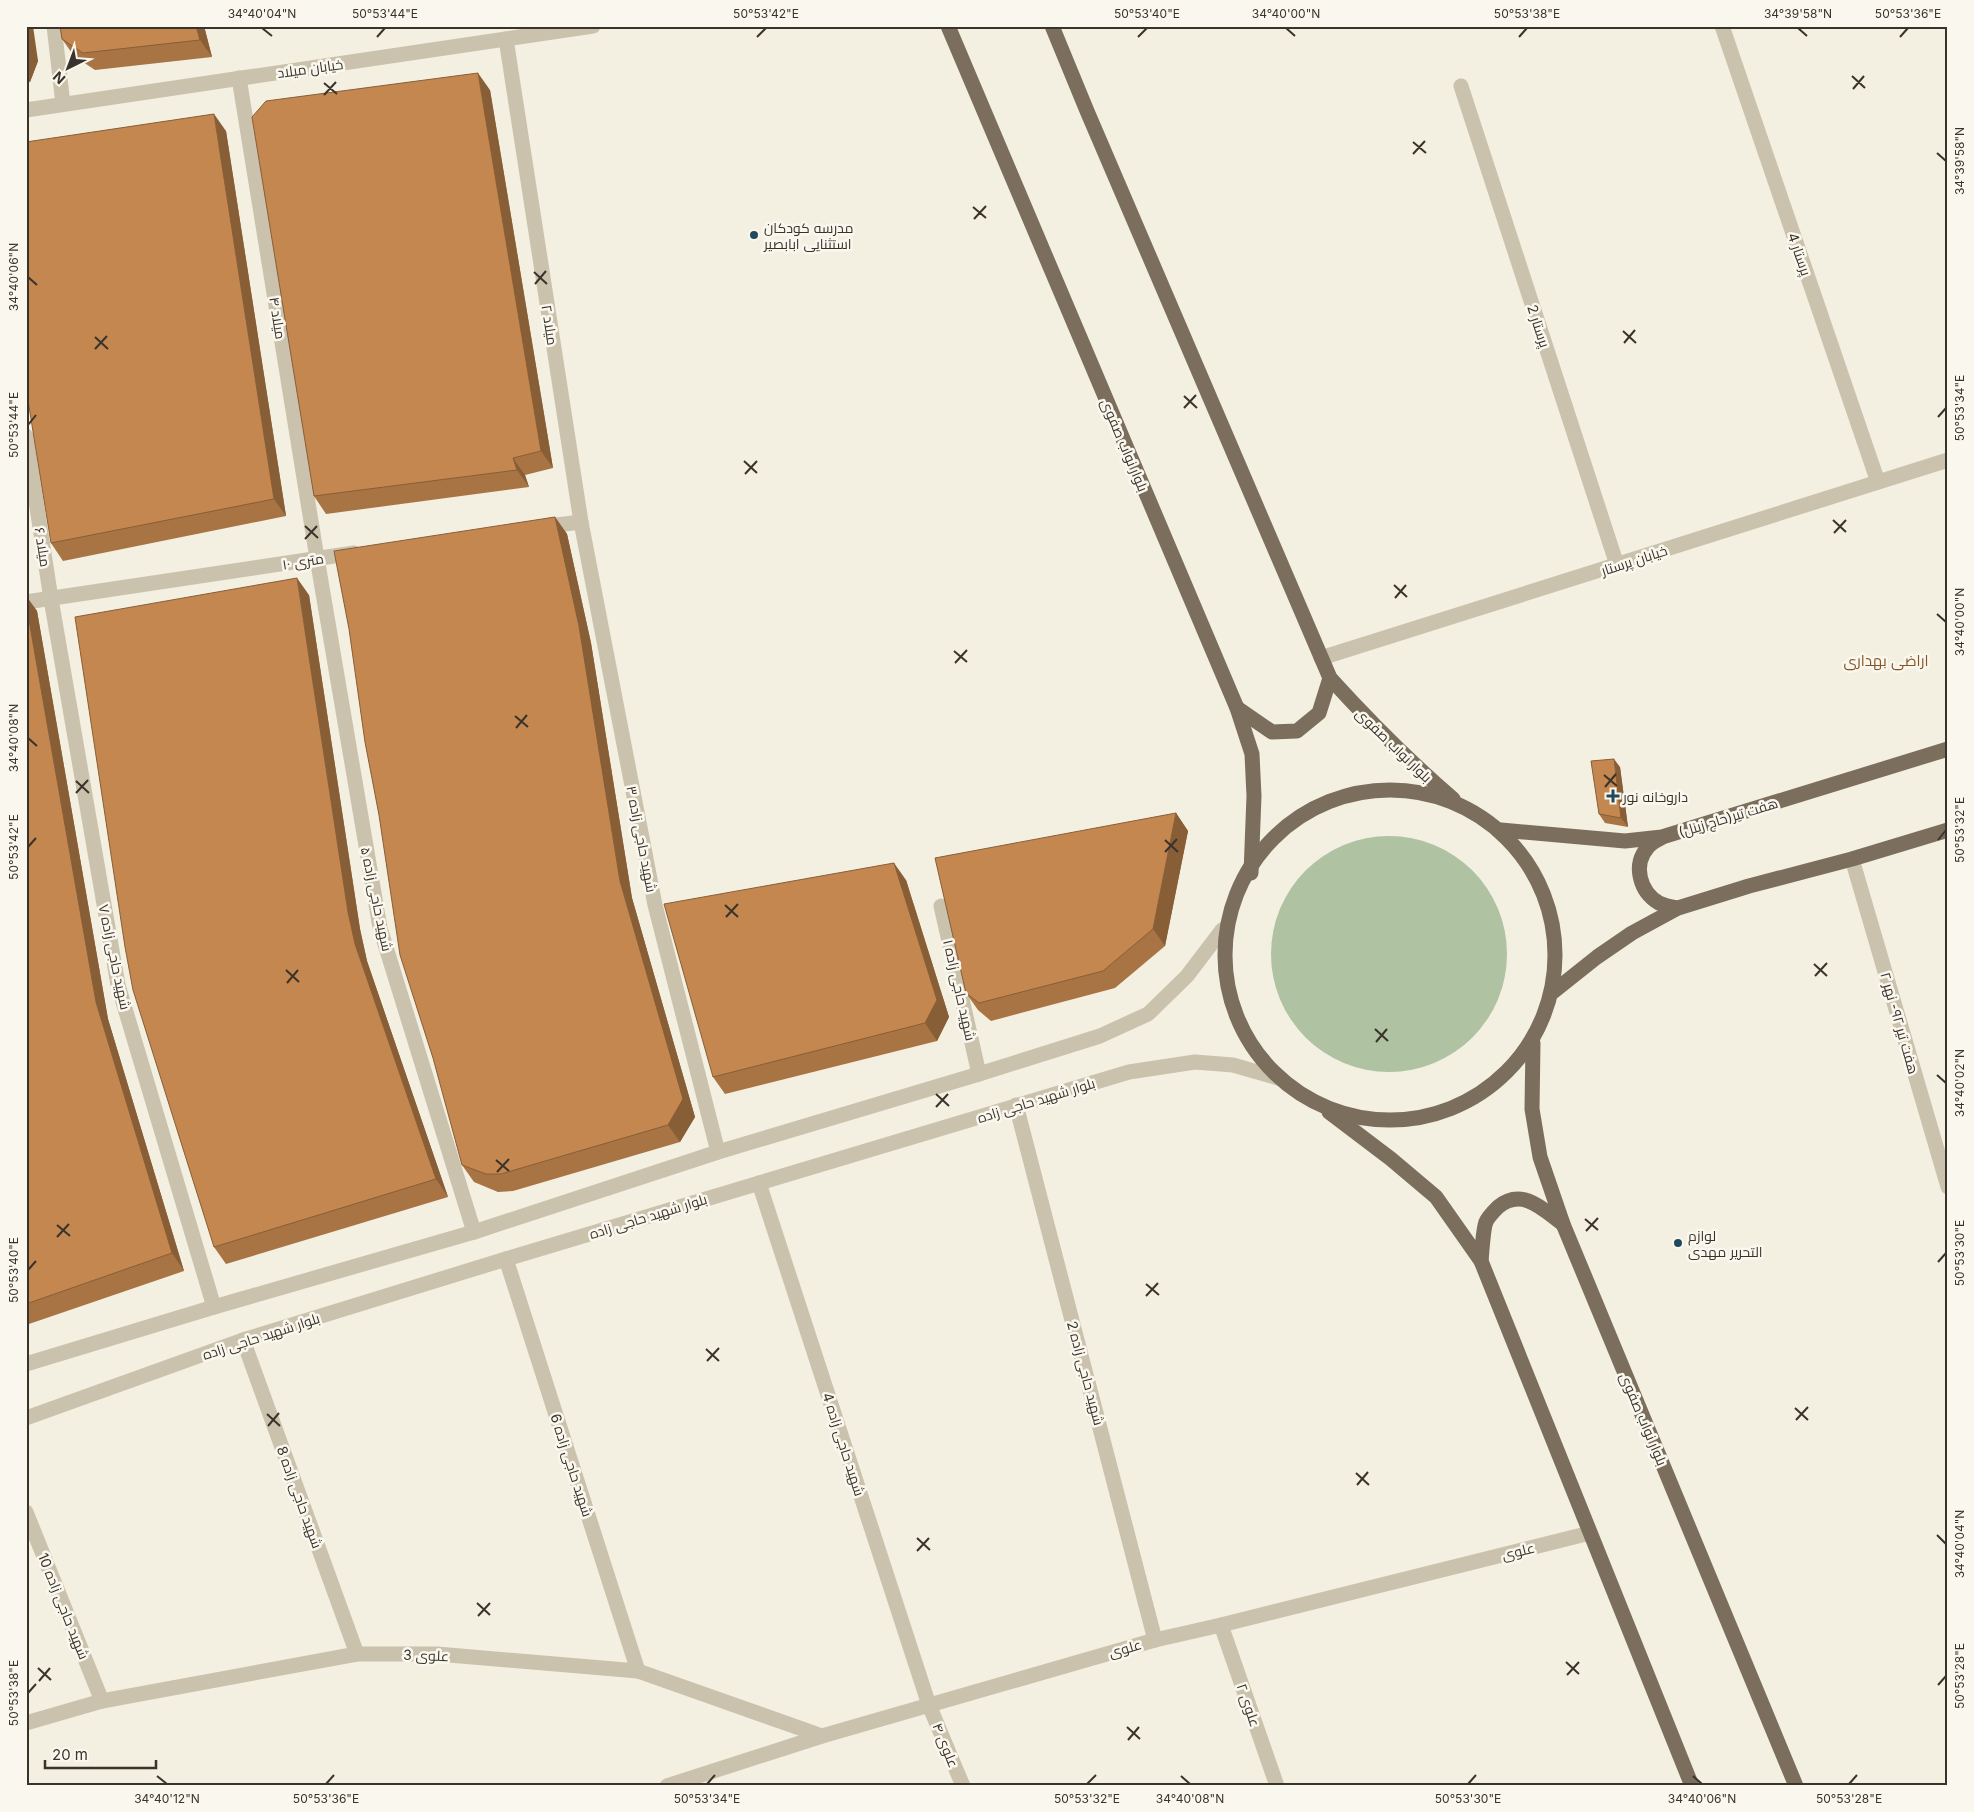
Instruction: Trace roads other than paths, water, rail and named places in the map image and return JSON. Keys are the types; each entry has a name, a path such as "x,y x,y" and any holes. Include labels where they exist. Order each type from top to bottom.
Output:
{"main road":[{"name":"بلوار نواب صفوی","path":"948,26 1237,708 1252,754 1254,796 1251,874"},
{"name":"بلوار نواب صفوی","path":"1052,26 1098,138 1330,678 1370,723 1408,760 1454,800"},
{"path":"1237,708 1272,732 1297,731 1319,713 1330,678"},
{"name":"هفت تیر(حاج زینل)","path":"1501,830 1624,841 1662,837 1948,749"},
{"path":"1326,1109 1384,1122 1442,1114 1494,1086 1533,1043 1553,992 1556,933 1538,876 1501,830 1454,800 1396,788 1338,795 1287,822 1251,874 1222,930 1225,986 1244,1036 1278,1078 1326,1109 1391,1159 1436,1197 1480,1261 1692,1786"},
{"path":"1553,992 1597,957 1632,933 1678,908 1948,830"},
{"path":"1662,837 1648,847 1640,862 1640,879 1647,895 1661,905 1678,908"},
{"name":"بلوار نواب صفوی","path":"1533,1043 1532,1109 1540,1157 1563,1224 1796,1786"},
{"path":"1480,1261 1486,1223 1494,1211 1505,1201 1528,1200 1563,1224"}],"street":[{"path":"54,26 63,104"},
{"name":"خیابان میلاد","path":"26,110 593,26"},
{"name":"پرستار 4","path":"1722,26 1878,482"},
{"name":"میلاد ۲","path":"506,39 581,522"},
{"name":"میلاد ۴","path":"239,78 317,558"},
{"name":"پرستار 2","path":"1461,86 1617,565"},
{"name":"میلاد ۶","path":"26,436 51,599"},
{"name":"خیابان پرستار","path":"1321,658 1948,460"},
{"path":"522,530 581,522"},
{"name":"شهید حاجی زاده ۳","path":"581,522 655,905 718,1152"},
{"name":"۱۰ متری","path":"26,602 366,552"},
{"name":"شهید حاجی زاده ۵","path":"317,558 380,928 474,1232"},
{"name":"شهید حاجی زاده ۷","path":"51,599 118,985 214,1306"},
{"name":"هفت تیر ۹۲- نهر ۲","path":"1852,859 1948,1187"},
{"name":"شهید حاجی زاده ۱","path":"941,906 979,1074"},
{"path":"26,1364 214,1306 474,1232 718,1152 1100,1036 1148,1014 1186,976 1222,930"},
{"name":"بلوار شهید حاجی زاده","path":"26,1418 243,1340 1129,1072 1196,1062 1233,1066 1278,1078"},
{"name":"شهید حاجی زاده 2","path":"1016,1106 1155,1640"},
{"name":"شهید حاجی زاده 4","path":"759,1183 929,1705"},
{"name":"شهید حاجی زاده 6","path":"506,1259 638,1671"},
{"name":"شهید حاجی زاده 8","path":"243,1340 357,1654"},
{"name":"شهید حاجی زاده 10","path":"26,1512 102,1701"},
{"name":"علوی","path":"667,1786 822,1736 1155,1640 1590,1533"},
{"name":"علوی ۲","path":"1221,1625 1277,1786"},
{"name":"علوی 3","path":"26,1723 102,1701 357,1654 437,1654 638,1671 822,1736"},
{"name":"علوی ۴","path":"929,1705 963,1786"}],"place":[{"name":"مدرسه کودکان استثنایی ابابصیر","path":"754,235"},
{"name":"داروخانه نور","path":"1613,796"},
{"name":"لوازم التحریر مهدی","path":"1678,1243"}],"district":[{"name":"اراضی بهداری","path":"1886,660"}]}
